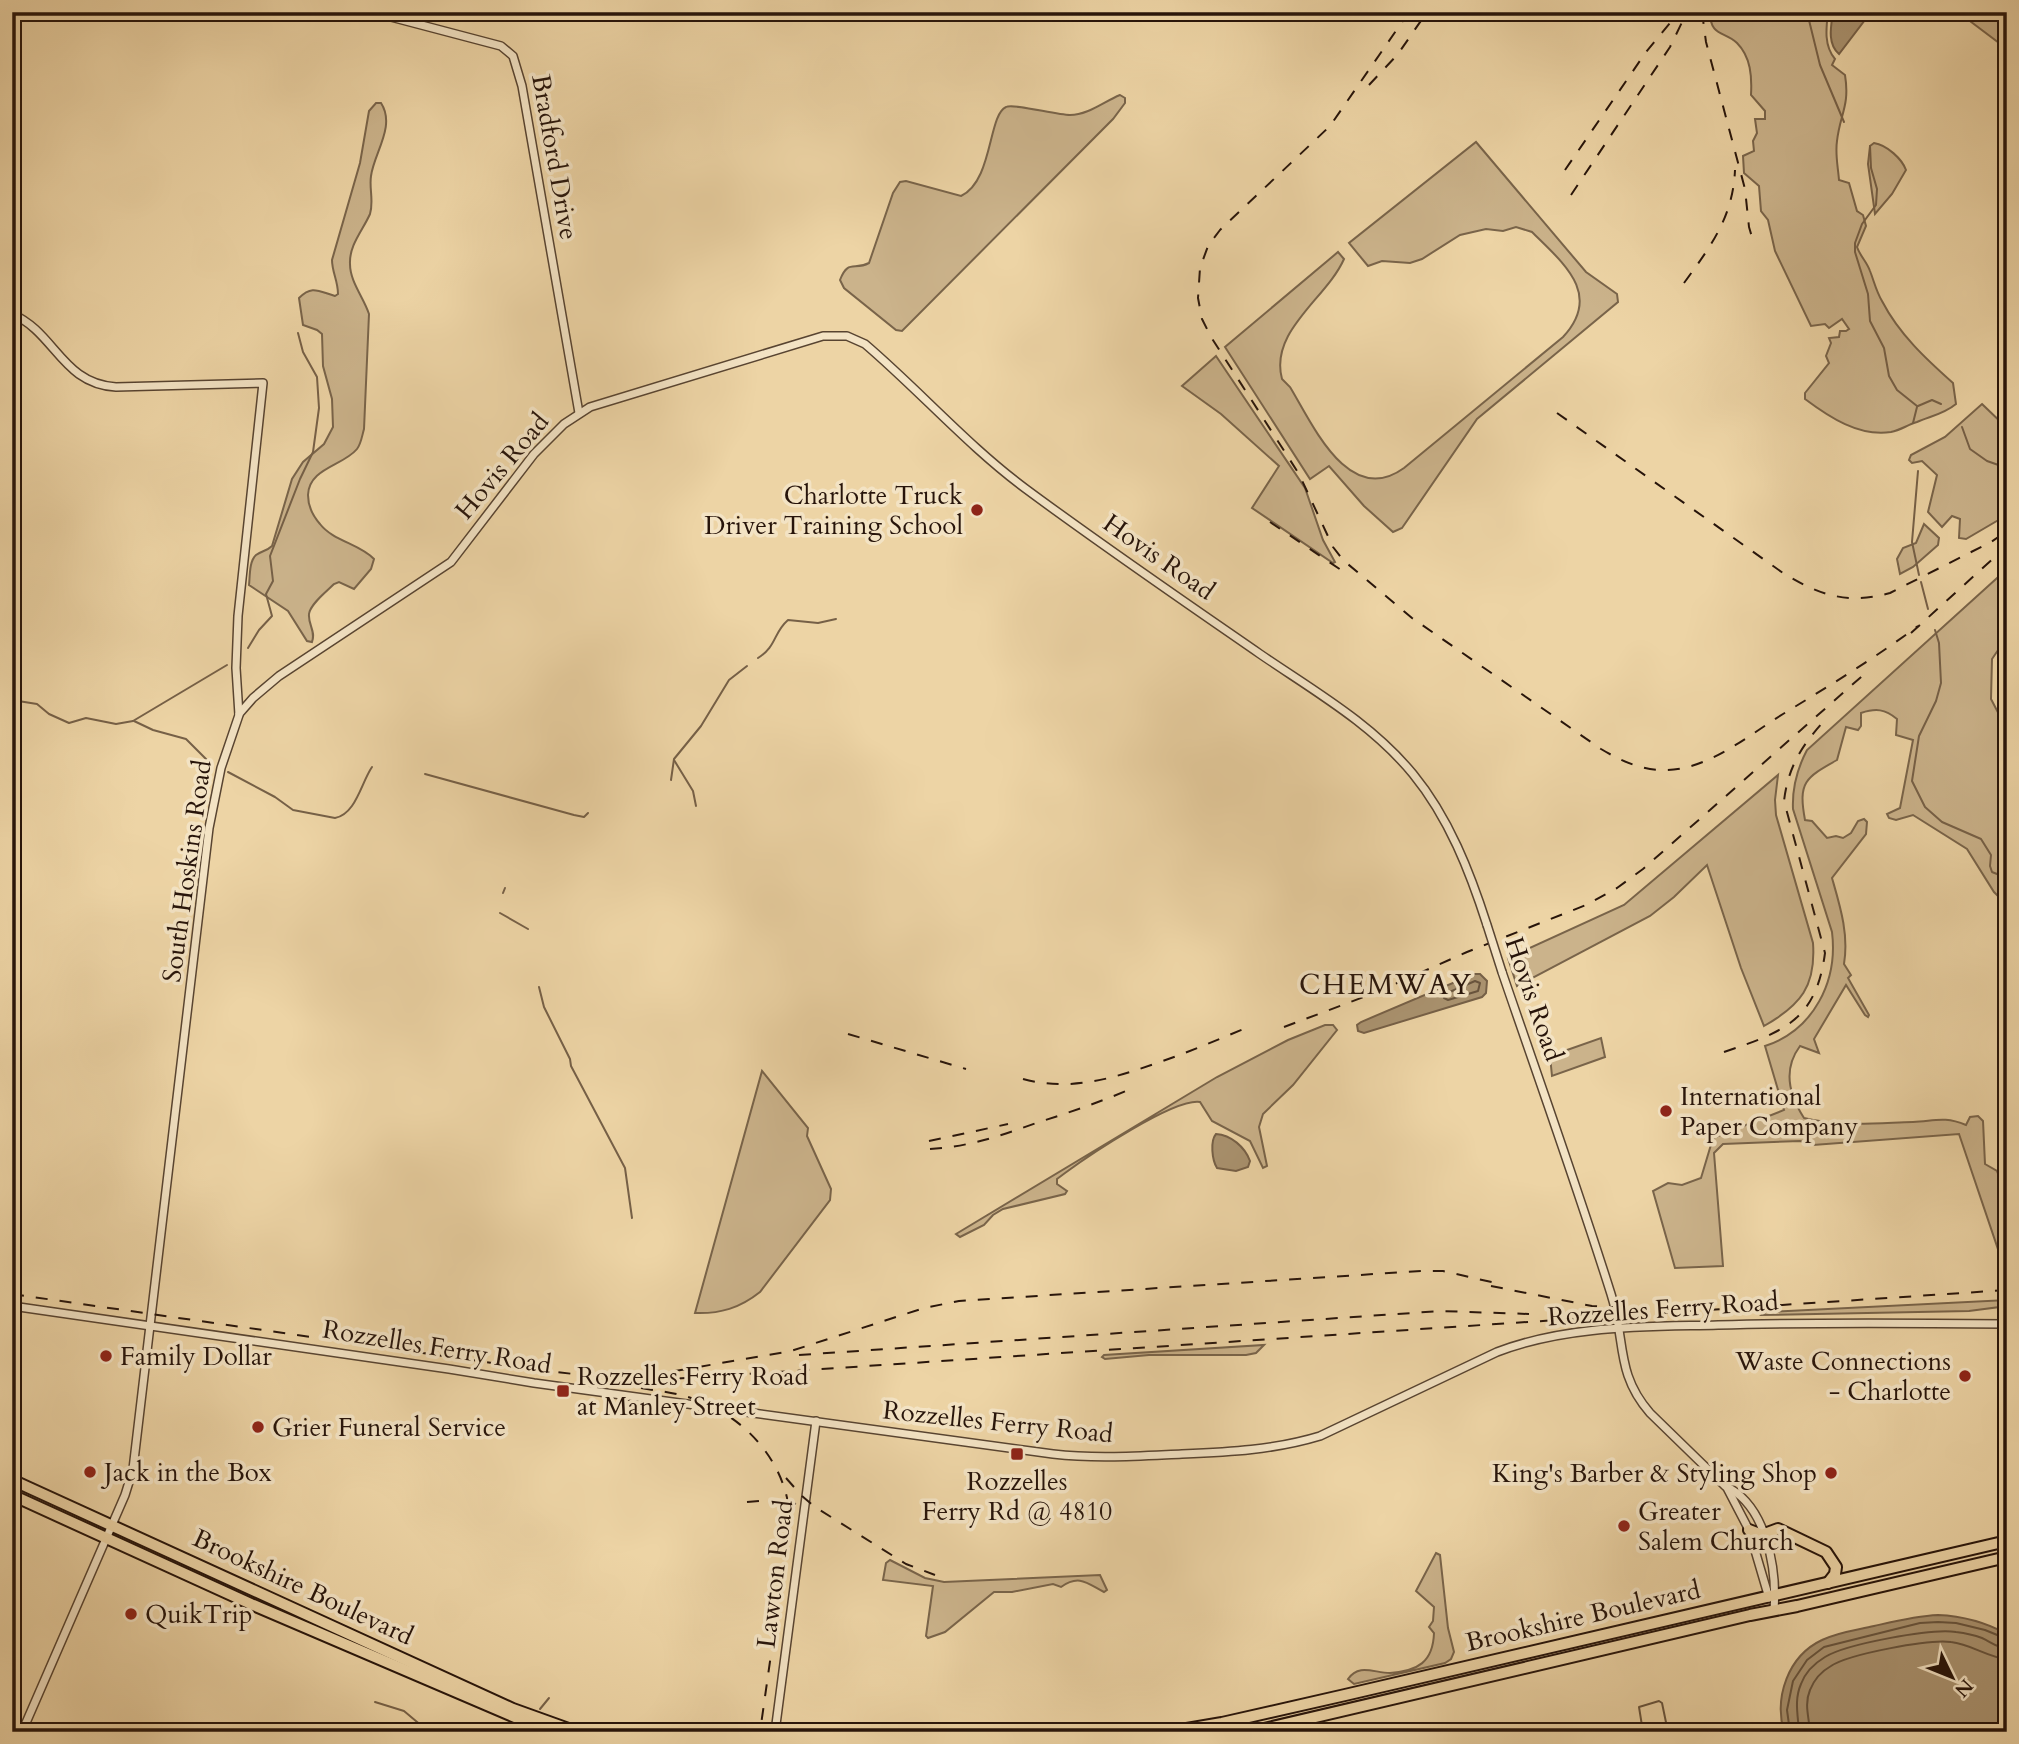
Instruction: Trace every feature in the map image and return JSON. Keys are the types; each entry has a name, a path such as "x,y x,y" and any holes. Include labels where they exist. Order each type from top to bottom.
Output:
{"highway":[{"name":"Brookshire Boulevard","path":"12,1480 502,1704 577,1732"},
{"name":"Brookshire Boulevard","path":"12,1495 262,1609 550,1732"},
{"path":"1749,1530 1763,1534 1778,1529 1826,1552 1836,1567 1835,1574 1828,1583"},
{"name":"Brookshire Boulevard","path":"1169,1732 1223,1727 2007,1541"},
{"name":"Brookshire Boulevard","path":"1251,1732 2007,1558"}],"street":[{"name":"Bradford Drive","path":"372,12 501,46 513,56 522,86 579,413"},
{"name":"South Hoskins Road","path":"12,314 27,322 71,369 99,385 116,387 263,383 237,616 239,715 220,768 209,828 133,1469 125,1495 22,1732"},
{"name":"Hovis Road","path":"239,715 253,698 279,676 450,562 526,463 564,424 579,413 590,407 823,336 843,335 860,341 988,458 1024,487 1340,708 1380,739 1414,775 1437,808 1458,849 1487,925 1615,1307 1626,1372 1642,1404 1747,1505 1763,1534 1773,1569 1773,1610"},
{"name":"Rozzelles Ferry Road","path":"12,1306 475,1372 534,1383 1079,1457 1108,1458 1256,1450 1296,1444 1320,1437 1485,1358 1528,1341 1565,1333 1786,1322 2007,1324"},
{"name":"Lawton Road","path":"775,1732 816,1422"},
{"name":"Hovis Road","path":"1725,1486 1749,1530 1772,1597"}],"shaded area":[{"path":"1710,12 1828,12 1827,43 1835,59 1832,65 1845,75 1846,86 1836,146 1839,180 1849,183 1857,211 1863,215 1866,226 1857,247 1896,324 1923,355 1953,383 1956,404 1942,413 1898,430 1879,433 1845,424 1805,399 1805,393 1829,363 1826,356 1831,343 1829,338 1839,337 1840,331 1849,329 1842,319 1829,328 1825,324 1811,326 1775,251 1768,220 1761,211 1759,186 1744,173 1743,156 1754,151 1753,141 1757,133 1755,119 1765,119 1765,111 1751,95 1751,74 1745,54 1732,39 1715,30"},
{"path":"1958,12 2007,12 2007,49"},
{"path":"1120,95 1125,98 1125,103 1113,119 902,331 896,330 844,288 840,280 846,270 869,263 893,193 900,182 906,181 961,196 979,177 996,122 1006,107 1070,115 1089,111"},
{"path":"376,103 381,103 385,112 385,130 371,176 370,214 350,257 352,277 369,314 364,429 357,449 320,473 310,486 308,495 313,514 325,530 374,559 371,569 354,589 339,582 334,584 312,606 309,614 312,642 307,641 288,611 249,585 250,569 256,555 272,546 292,479 303,462 324,444 333,427 332,399 323,366 322,334 303,325 299,298 312,290 335,296 338,294 332,260 360,163 369,111"},
{"path":"1476,142 1586,272 1617,294 1618,302 1477,419 1402,528 1393,532 1364,506 1329,466 1310,479 1225,347 1338,252 1344,259 1336,273 1291,330 1284,345 1280,362 1282,379 1290,387 1322,440 1350,470 1366,478 1384,478 1404,468 1563,337 1574,321 1579,307 1579,293 1574,280 1556,255 1532,232 1516,227 1503,231 1486,229 1460,235 1422,259 1410,263 1382,261 1368,266 1349,243"},
{"path":"1874,143 1893,153 1906,170 1892,194 1875,214 1868,164 1870,146"},
{"path":"1216,356 1305,488 1323,540 1335,562 1252,508 1279,466 1221,414 1182,386"},
{"path":"1982,404 2007,428 2007,515 1966,539 1959,538 1960,519 1952,516 1942,527 1928,512 1937,475 1922,461 1912,463 1909,460 1911,455 1945,437"},
{"path":"1924,524 1939,538 1938,545 1913,567 1900,574 1897,559 1903,548 1916,543"},
{"path":"2007,569 2007,637 1992,659 1991,699 2004,724 2007,724 2007,911 2004,902 1994,892 1967,849 1913,815 1896,820 1889,818 1887,814 1900,808 1913,740 1896,735 1897,719 1888,713 1871,710 1861,713 1861,726 1858,730 1846,727 1837,760 1806,782 1803,807 1805,820 1812,821 1827,838 1843,838 1851,833 1858,821 1864,819 1867,822 1866,834 1832,878 1845,931 1844,964 1851,975 1848,978 1869,1015 1865,1015 1846,985 1814,1039 1819,1053 1800,1046 1791,1064 1790,1082 1804,1118 1817,1121 1858,1124 1945,1120 1966,1125 1970,1117 1978,1116 1983,1121 1985,1164 1997,1171 2001,1182 2007,1185 2007,1257 2001,1258 1959,1134 1813,1145 1800,1141 1723,1144 1714,1153 1723,1266 1675,1268 1653,1191 1668,1183 1682,1185 1701,1178 1713,1138 1784,1110 1765,1046 1782,1039 1809,1016 1819,1001 1831,968 1832,932 1793,809 1794,786 1803,757 1807,750"},
{"path":"1778,775 1776,815 1813,943 1809,983 1797,1002 1788,1010 1764,1026 1741,968 1707,865 1650,916 1517,986 1508,958 1624,905"},
{"path":"1325,1025 1333,1025 1337,1030 1293,1085 1263,1114 1259,1127 1267,1166 1263,1168 1250,1141 1212,1121 1200,1102 1188,1103 1152,1118 1065,1173 1057,1179 1057,1184 1067,1191 1065,1194 1003,1209 984,1225 960,1237 956,1234 1217,1077 1288,1040"},
{"path":"1601,1038 1605,1057 1552,1076 1550,1056"},
{"path":"762,1071 808,1128 807,1136 831,1189 830,1200 760,1292 729,1309 695,1313"},
{"path":"2007,1300 2007,1306 1969,1311 1762,1315 1766,1312"},
{"path":"1264,1345 1256,1353 1246,1355 1102,1357 1104,1355"},
{"path":"1436,1553 1440,1555 1448,1628 1454,1652 1451,1659 1445,1663 1354,1684 1348,1679 1357,1671 1400,1672 1416,1667 1427,1658 1433,1643 1434,1633 1429,1627 1433,1621 1434,1607 1416,1591"},
{"path":"890,1560 925,1578 944,1582 1100,1575 1107,1590 1104,1592 1078,1580 1061,1587 1053,1584 1012,1592 994,1592 945,1632 928,1638 926,1636 933,1586 883,1580 886,1563"}],"water":[{"path":"1833,12 1871,12 1839,54 1831,40"},
{"path":"1474,974 1480,974 1487,981 1486,993 1482,997 1364,1033 1358,1031 1357,1025 1361,1022"},
{"path":"1216,1134 1232,1139 1241,1147 1250,1161 1248,1167 1236,1171 1217,1168 1212,1151"},
{"path":"1938,1615 1974,1620 2007,1634 2007,1732 1784,1732 1781,1705 1786,1679 1800,1656 1810,1647 1841,1633"}],"waterway":[{"path":"1807,12 1820,65 1844,122"},
{"path":"1870,146 1871,168 1877,189 1876,205 1862,224 1855,243 1855,252 1868,294 1870,321 1884,348 1889,376 1897,390 1917,406"},
{"path":"248,648 272,616 266,594 273,581 270,556 313,452 319,408 317,377 303,352 298,333"},
{"path":"1918,406 1932,400 1941,404"},
{"path":"1913,423 1917,407"},
{"path":"1962,427 1970,449 1987,461 2007,468"},
{"path":"1918,471 1912,542 1919,575"},
{"path":"1921,582 1928,609"},
{"path":"758,658 769,649 788,620 818,623 836,619"},
{"path":"1935,630 1939,643 1941,683 1936,701 1919,736 1912,781 1925,807 1942,822 1981,839 1991,855 1992,872 2007,878"},
{"path":"12,700 37,704 49,714 69,723 86,718 116,724 133,721 227,665"},
{"path":"671,780 674,759 701,726 729,680 747,666"},
{"path":"134,721 153,730 186,739 207,760"},
{"path":"674,760 693,791 696,806"},
{"path":"228,772 275,797 293,810 335,818 348,811 372,767"},
{"path":"425,774 574,815 584,817 588,813"},
{"path":"503,893 505,888"},
{"path":"500,913 528,929"},
{"path":"539,987 544,1007 571,1066 625,1168 632,1218"},
{"path":"540,1709 549,1698"},
{"path":"375,1702 404,1711 429,1732"}],"railway":[{"path":"1409,12 1330,126 1220,230 1208,246 1200,268 1198,298 1202,319 1299,474 1333,547 1343,560 1412,618 1601,749 1649,769 1683,768 1728,750 1869,661 1918,626"},
{"path":"1369,85 1398,54 1427,12"},
{"path":"1565,170 1646,52 1679,12"},
{"path":"1571,195 1670,47 1687,12"},
{"path":"1702,12 1706,42 1745,189 1749,227 1754,244"},
{"path":"1684,283 1725,217 1735,170"},
{"path":"1557,413 1783,573 1834,596 1860,598 1890,593 1991,542 2007,531"},
{"path":"1270,522 1344,572"},
{"path":"1911,633 2007,546"},
{"path":"1284,1027 1377,992 1467,952 1586,905 1617,888 1643,869 1869,670"},
{"path":"1724,1052 1763,1038 1793,1020 1805,1009 1820,976 1825,953 1784,801 1797,757 1825,720"},
{"path":"1023,1079 1041,1083 1076,1084 1109,1078 1171,1058 1246,1028"},
{"path":"848,1034 966,1069"},
{"path":"930,1149 958,1146 999,1136 1126,1091"},
{"path":"929,1141 1008,1124"},
{"path":"675,1371 791,1351 924,1308 959,1301 1421,1271 1443,1271 1500,1284"},
{"path":"1491,1286 1592,1306 1629,1308"},
{"path":"12,1294 541,1370 622,1380 657,1380 2007,1290"},
{"path":"799,1355 1441,1311 1529,1314"},
{"path":"641,1388 694,1399 731,1418 761,1446 782,1480 790,1520 760,1732"},
{"path":"786,1478 815,1507 906,1564 935,1575"},
{"path":"747,1502 774,1500 796,1504"}],"place":[{"name":"Charlotte Truck Driver Training School","path":"977,510"},
{"name":"International Paper Company","path":"1666,1111"},
{"name":"Family Dollar","path":"106,1356"},
{"name":"Waste Connections - Charlotte","path":"1965,1376"},
{"name":"Rozzelles Ferry Road at Manley Street","path":"563,1391"},
{"name":"Grier Funeral Service","path":"258,1427"},
{"name":"Rozzelles Ferry Rd @ 4810","path":"1017,1454"},
{"name":"Jack in the Box","path":"90,1472"},
{"name":"King's Barber & Styling Shop","path":"1831,1473"},
{"name":"Greater Salem Church","path":"1624,1526"},
{"name":"QuikTrip","path":"131,1614"}],"district":[{"name":"CHEMWAY","path":"1386,985"}]}
